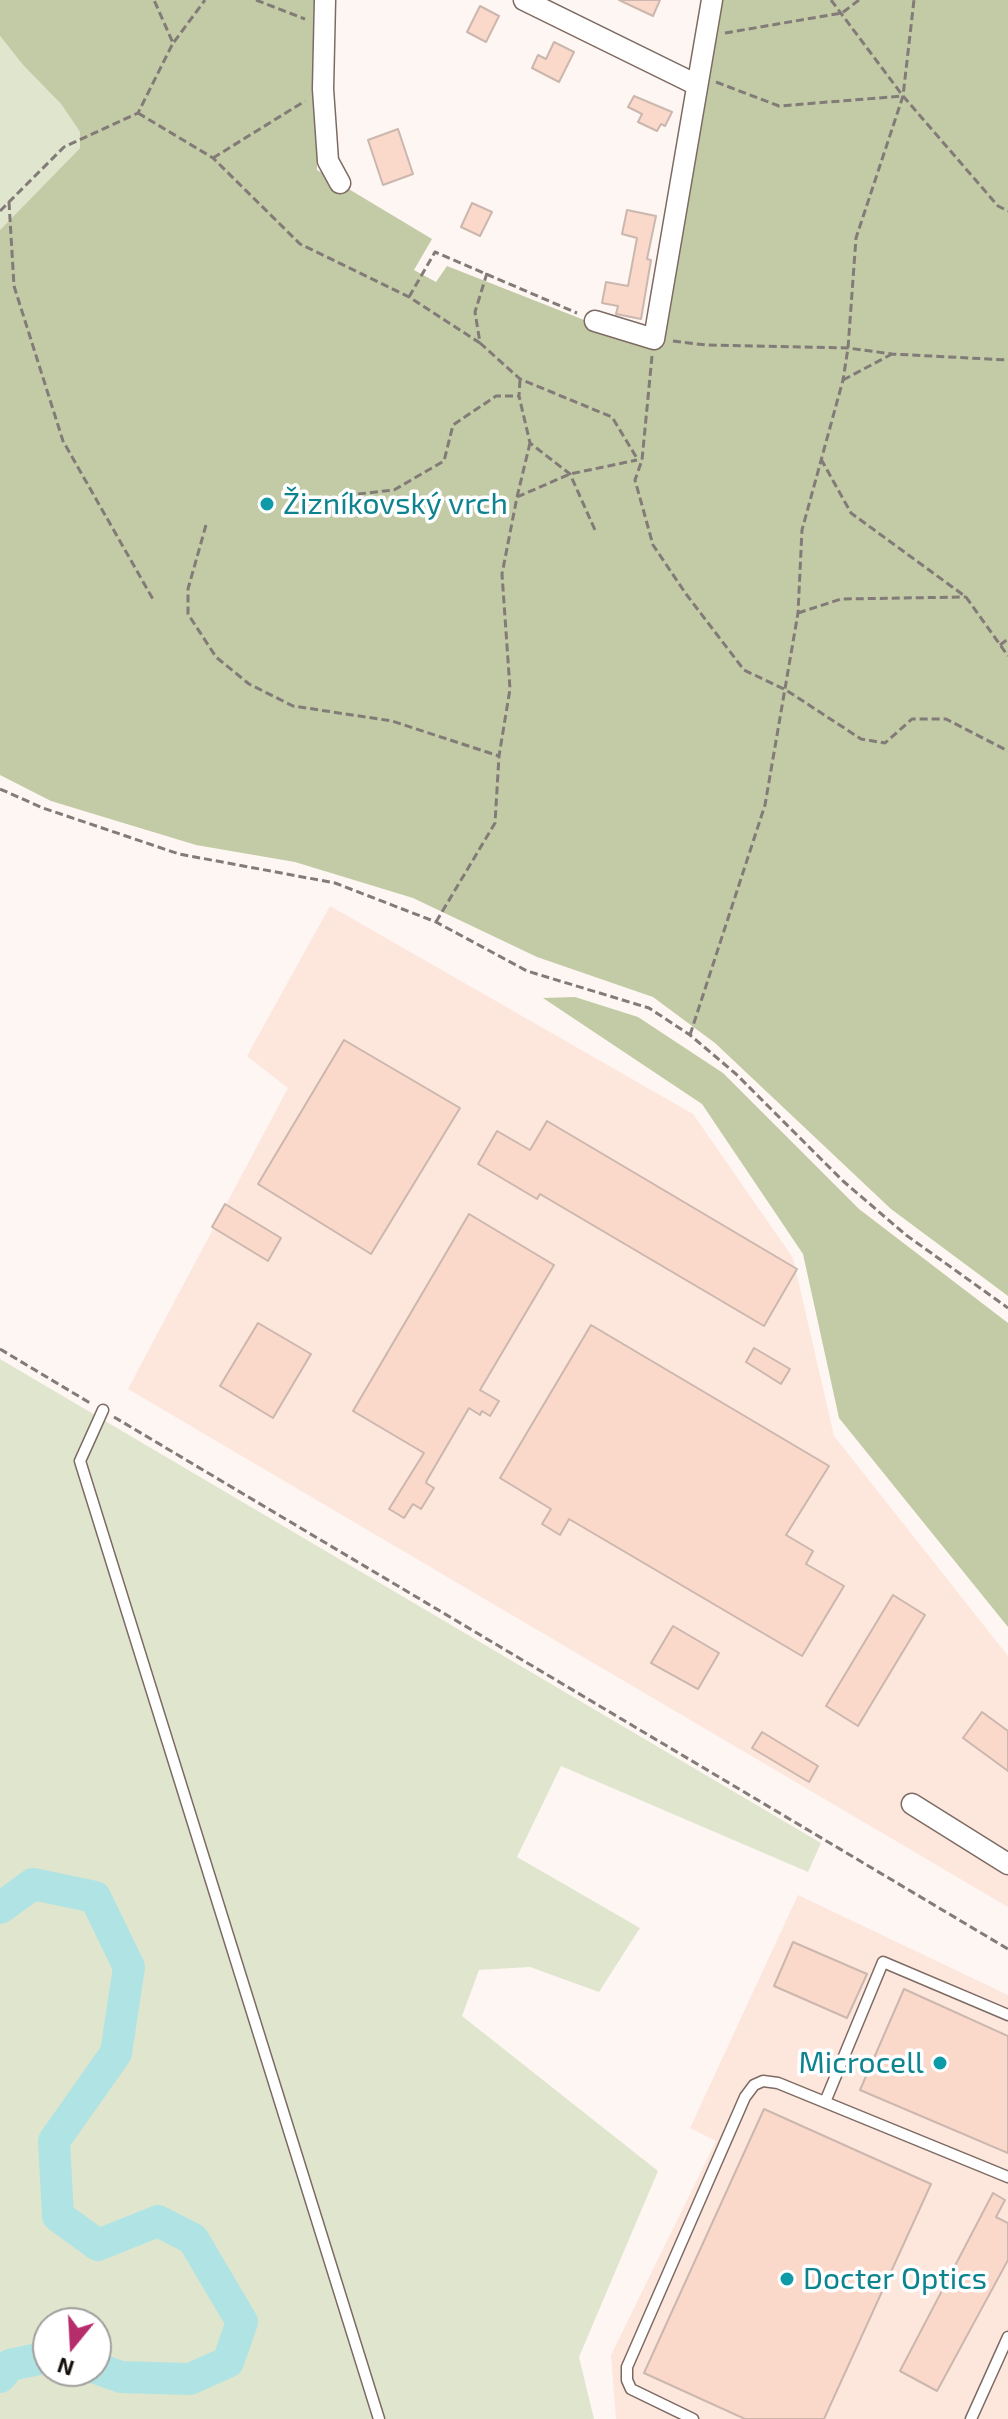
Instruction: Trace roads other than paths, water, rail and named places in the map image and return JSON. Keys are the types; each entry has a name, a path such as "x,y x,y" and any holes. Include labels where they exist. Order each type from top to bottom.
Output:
{"street":[{"path":"325,0 323,89 328,161 340,183"},
{"path":"524,0 698,81"},
{"path":"595,321 654,339 712,0"},
{"path":"912,1804 1008,1864"}],"lane":[{"path":"103,1410 80,1461 379,2419"},
{"path":"825,2102 883,1962 1008,2015"},
{"path":"693,2419 631,2389 627,2367 745,2097 754,2085 763,2081 778,2083 1008,2177"},
{"path":"971,2419 1008,2337"}],"waterway":[{"path":"0,1908 33,1884 95,1897 129,1967 116,2053 54,2141 58,2216 98,2245 158,2221 193,2239 242,2322 228,2362 190,2379 121,2377 112,2374"},
{"path":"0,2377 10,2365 32,2360"}],"place":[{"name":"Žizníkovský vrch","path":"267,504"},
{"name":"Microcell","path":"940,2063"},
{"name":"Docter Optics","path":"787,2279"}]}
